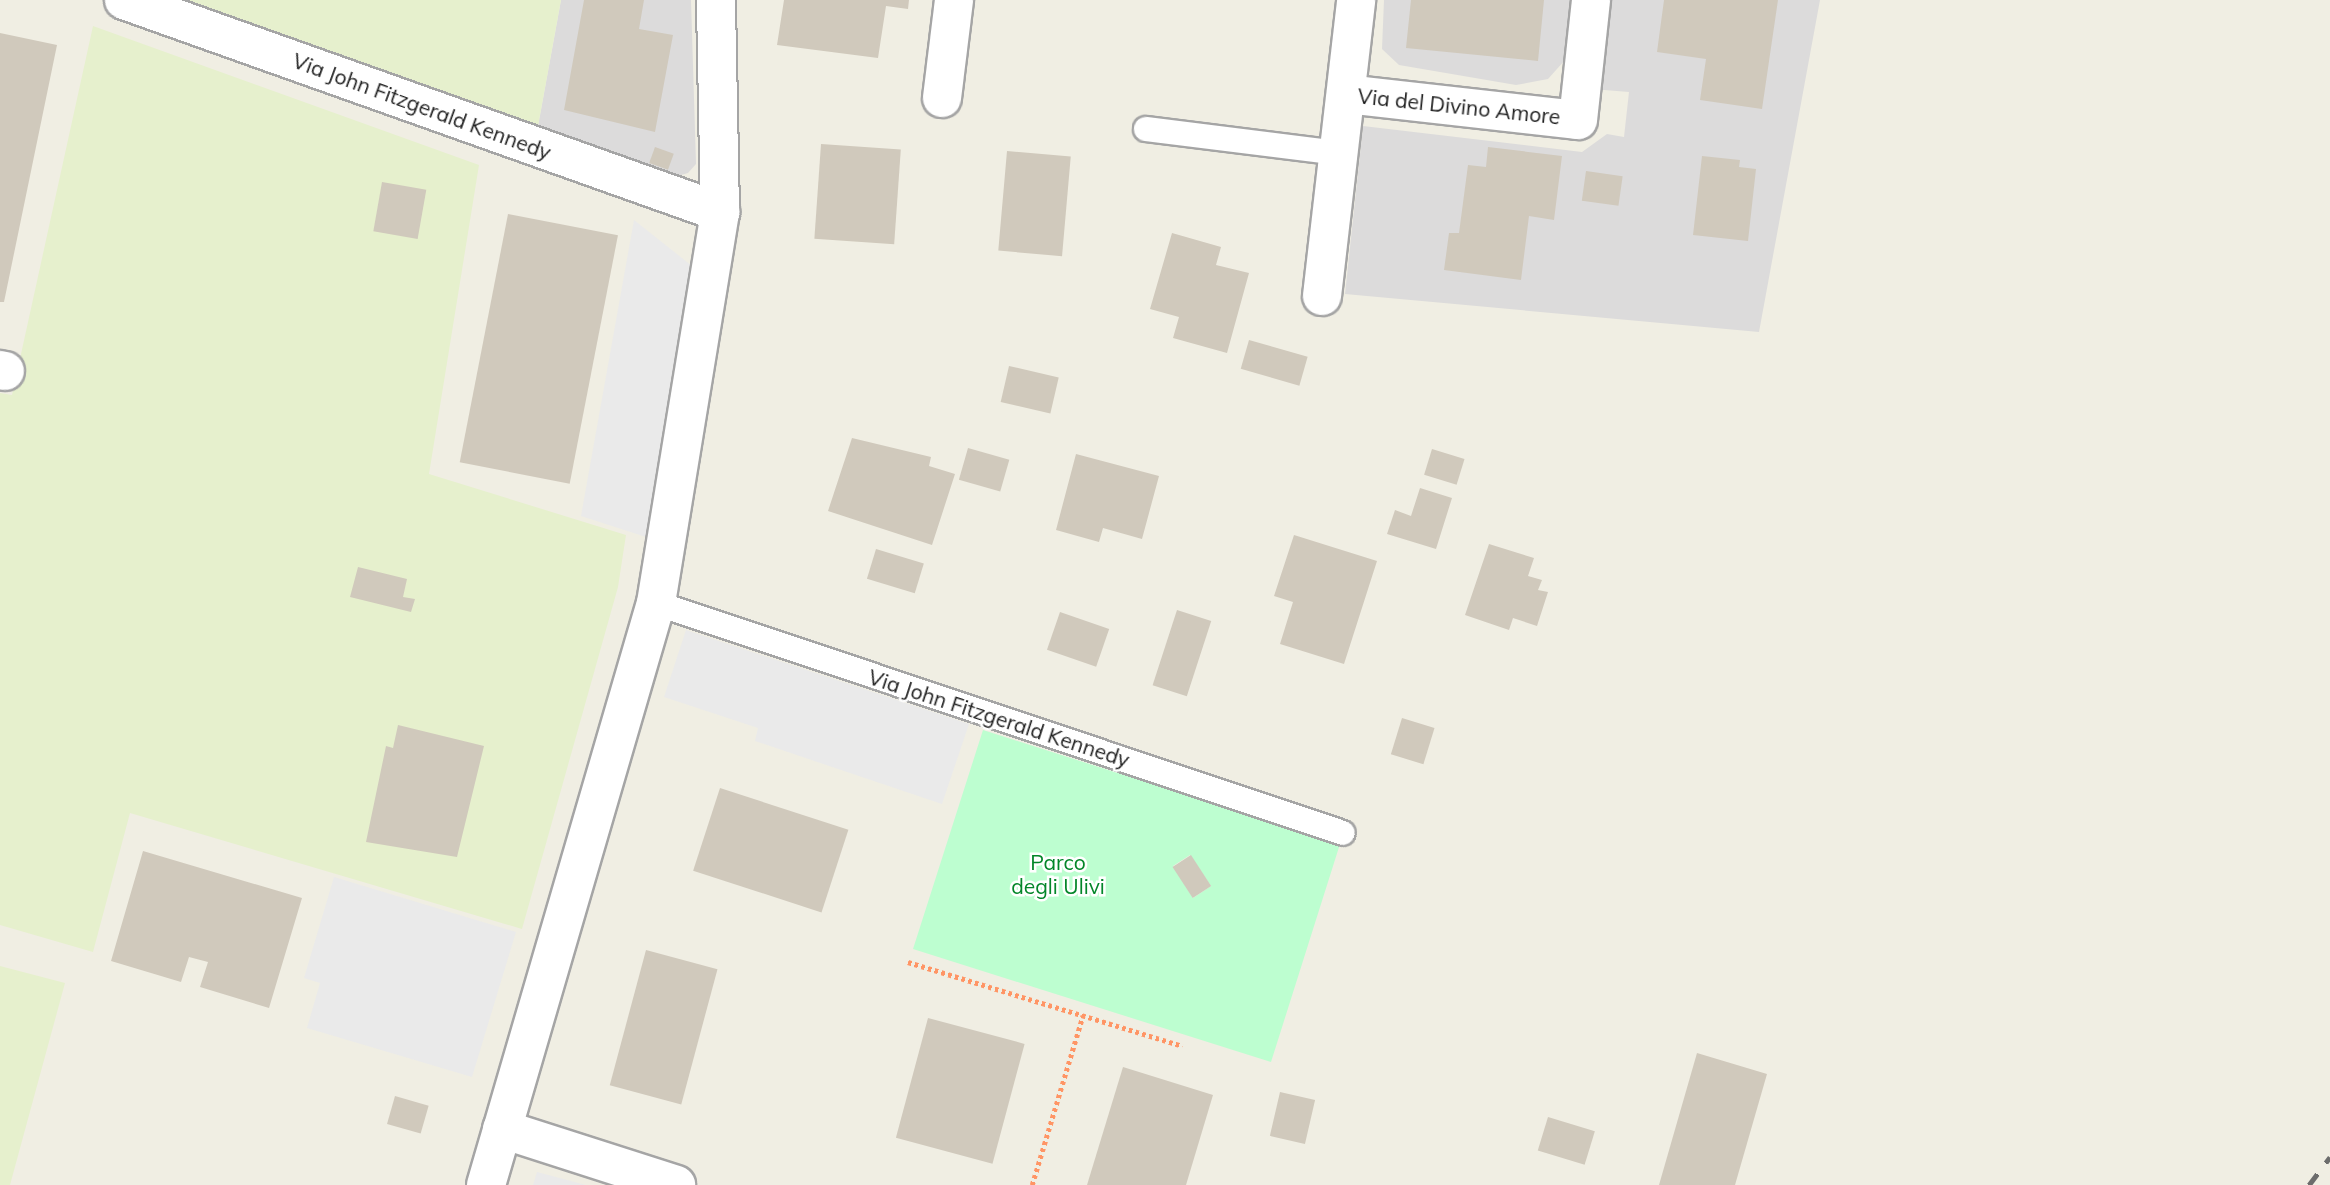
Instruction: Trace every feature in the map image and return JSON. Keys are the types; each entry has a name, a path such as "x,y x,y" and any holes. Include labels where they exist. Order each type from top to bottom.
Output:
{"street":[{"name":"Via John Fitzgerald Kennedy","path":"124,0 720,212"},
{"path":"486,1185 656,603 720,212 716,0"},
{"path":"942,98 954,0"},
{"name":"Via del Divino Amore","path":"1322,296 1356,0"},
{"name":"Via del Divino Amore","path":"1346,94 1578,120 1591,0"},
{"path":"502,1129 676,1185"}],"lane":[{"path":"1146,129 1338,153"},
{"name":"Via John Fitzgerald Kennedy","path":"656,603 1343,833"}],"path":[{"path":"908,962 1182,1046"},
{"path":"1032,1185 1083,1015"}],"shaded area":[{"path":"561,0 691,0 696,164 688,173 678,176 538,126"},
{"path":"1384,0 1572,0 1565,60 1548,79 1516,85 1399,65 1382,49"},
{"path":"1602,0 1820,0 1759,332 1345,294 1363,126 1582,152 1607,134 1624,137 1629,92 1592,89"},
{"path":"634,220 692,266 646,537 581,516"},
{"path":"686,630 969,724 942,804 755,741 758,728 664,697"},
{"path":"334,877 516,932 472,1077 307,1028 320,983 304,978"},
{"path":"537,1172 586,1185 533,1185"}],"green space":[{"path":"161,0 561,0 538,126"},
{"path":"93,26 479,165 429,474 626,535 618,587 522,929 130,813 93,952 0,925 0,393 12,395"},
{"name":"Parco degli Ulivi","path":"983,730 1340,844 1271,1062 913,949","holes":["1190,855 1211,886 1193,898 1173,866"]},
{"path":"0,966 65,983 10,1185 0,1185"}],"building":[{"path":"584,0 644,0 639,29 673,35 655,132 564,110"},
{"path":"784,0 909,0 908,9 886,6 878,58 777,45"},
{"path":"1411,0 1544,0 1538,61 1406,48"},
{"path":"1664,0 1778,0 1762,109 1700,100 1706,59 1657,52"},
{"path":"0,33 57,45 4,302 0,302"},
{"path":"821,144 901,150 894,244 814,239"},
{"path":"655,147 674,154 668,170 649,163"},
{"path":"1488,147 1562,156 1554,220 1529,216 1521,280 1444,270 1449,233 1459,233 1468,165 1486,167"},
{"path":"1007,151 1071,157 1062,256 998,251"},
{"path":"1702,156 1740,160 1739,167 1756,169 1748,241 1693,235"},
{"path":"1586,171 1623,176 1618,206 1582,201"},
{"path":"382,182 426,190 418,239 373,231"},
{"path":"508,214 618,235 570,484 460,462"},
{"path":"1172,233 1221,247 1216,265 1249,273 1227,353 1173,338 1179,317 1150,309"},
{"path":"1249,340 1308,357 1299,386 1241,369"},
{"path":"1009,366 1059,377 1050,414 1001,402"},
{"path":"852,438 931,457 929,466 955,474 932,545 828,511"},
{"path":"968,448 1009,460 1000,492 959,480"},
{"path":"1432,449 1465,459 1457,485 1424,475"},
{"path":"1076,454 1159,476 1142,539 1103,528 1099,542 1056,530"},
{"path":"1420,488 1452,498 1436,549 1387,534 1395,510 1411,516"},
{"path":"1294,535 1377,561 1344,664 1280,644 1293,602 1274,596"},
{"path":"1489,544 1534,558 1528,576 1542,580 1538,590 1548,592 1537,626 1513,618 1509,630 1465,615"},
{"path":"876,549 924,564 915,593 867,579"},
{"path":"358,567 407,579 403,597 415,599 411,612 350,597"},
{"path":"1177,610 1211,621 1187,696 1153,685"},
{"path":"1060,612 1109,629 1096,667 1047,650"},
{"path":"1402,718 1435,728 1423,764 1391,754"},
{"path":"398,725 484,746 457,857 366,842 386,746 393,748"},
{"path":"720,788 848,830 822,912 693,871"},
{"path":"143,851 302,898 269,1008 200,987 208,962 189,957 181,982 111,961"},
{"path":"1191,855 1211,886 1193,898 1173,867"},
{"path":"646,950 717,969 681,1104 610,1085"},
{"path":"928,1018 1025,1044 992,1164 896,1138"},
{"path":"1697,1053 1767,1074 1735,1185 1659,1185"},
{"path":"1123,1067 1213,1095 1186,1185 1087,1185"},
{"path":"1280,1092 1315,1100 1305,1144 1270,1136"},
{"path":"395,1096 429,1106 421,1134 387,1124"},
{"path":"1548,1117 1595,1131 1585,1165 1538,1150"}],"railway":[{"path":"2309,1185 2330,1157"}]}
